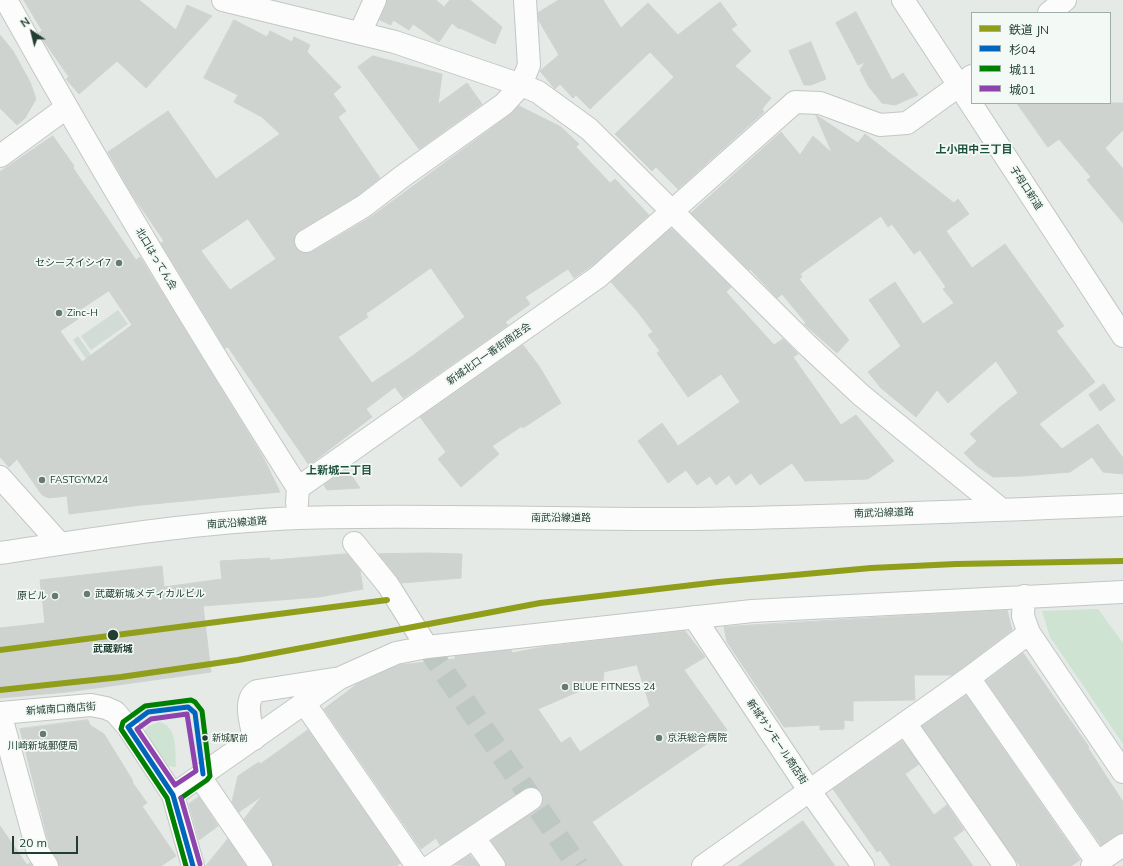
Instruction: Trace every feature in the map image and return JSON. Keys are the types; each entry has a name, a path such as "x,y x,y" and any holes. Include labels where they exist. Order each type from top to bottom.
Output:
{"street":[{"name":"北口はってん会","path":"6,0 66,108 181,301 298,488"},
{"path":"223,0 395,42 538,92 589,129 805,343 861,395 1002,510"},
{"path":"360,34 375,0"},
{"path":"306,241 364,206 403,176 504,104 521,85 529,65 527,12 525,0"},
{"name":"子母口新道","path":"903,0 966,81"},
{"path":"1049,12 1065,0"},
{"name":"新城北口一番街商店会","path":"298,488 598,277 795,102 820,103 880,125 907,123 966,81"},
{"name":"子母口新道","path":"980,104 1123,336"},
{"path":"0,156 66,108"},
{"path":"0,477 60,544"},
{"path":"297,518 298,488"},
{"name":"南武沿線道路","path":"0,553 203,526 297,518 424,516 694,519 1123,505"},
{"path":"354,543 388,585 427,647"},
{"path":"173,795 305,704 340,678 396,654 427,647 752,611 1123,592"},
{"path":"1024,596 1023,616 1029,633 1123,772"},
{"name":"新城サンモール商店街","path":"694,617 808,790 862,866"},
{"path":"712,863 808,790 969,678 1029,633"},
{"path":"254,739 249,704 253,693 257,691 340,678"},
{"path":"969,678 1097,865 1123,845"},
{"path":"305,704 417,866"},
{"name":"新城南口商店街","path":"47,866 38,852 0,713 91,705 106,708 115,712 128,728 173,795 193,866"},
{"path":"905,723 1005,866"},
{"path":"200,777 261,866"},
{"path":"431,866 531,799"},
{"path":"474,838 494,866"}],"shaded area":[{"path":"118,310 128,324 91,350 81,336"},
{"path":"78,336 115,390 103,383 73,340"}],"green space":[{"path":"1098,609 1123,643 1123,744 1050,637 1042,611"},
{"path":"159,722 170,728 174,740 176,767 166,766 144,732 148,726"}],"building":[{"path":"24,0 139,0 176,30 187,5 212,16 146,88 117,61 79,94 66,79 69,77 41,37 39,33 42,31"},
{"path":"387,0 436,0 444,7 450,0 470,0 502,27 495,44 460,28 459,29 452,23 439,42 413,24 409,30 393,20 391,25 380,20"},
{"path":"559,0 603,0 621,28 648,3 678,35 720,2 737,25 731,29 751,51 735,66 771,98 762,109 764,112 678,189 656,167 652,171 615,134 674,77 650,52 590,109 576,95 573,98 560,84 555,89 540,71 559,55 539,21 538,13"},
{"path":"856,12 892,80 903,73 918,95 895,105 882,103 869,87 860,70 865,62 858,65 836,23"},
{"path":"234,20 267,37 270,31 292,42 294,37 310,45 307,52 341,87 333,94 346,111 338,117 380,178 357,196 299,231 295,235 294,242 296,248 300,252 312,252 371,217 511,114 519,106 561,127 579,144 576,147 610,183 615,179 649,215 594,264 574,278 568,269 525,297 530,304 505,322 508,325 405,397 403,398 395,387 366,409 372,417 309,465 228,347 225,348 161,243 164,241 131,193 108,152 168,111 216,179 280,134 262,117 234,102 238,95 204,78","holes":["248,219 276,259 230,290 201,251","431,268 465,317 411,357 372,383 338,337 368,317 366,314"]},
{"path":"0,35 13,51 30,82 36,99 25,118 17,125 0,108"},
{"path":"811,42 826,79 811,85 804,85 789,51"},
{"path":"373,56 442,74 438,104 467,83 482,104 419,149 358,67"},
{"path":"1123,103 1123,130 1105,148 1123,169 1123,223 1087,180 1091,177 1059,139 1048,147 1018,104"},
{"path":"816,115 858,143 865,134 954,203 958,199 969,214 946,231 972,268 1005,244 1064,326 1056,331 1095,382 1039,424 1062,449 1098,424 1123,458 1123,474 1103,472 1092,457 1070,472 1022,476 993,477 976,465 964,453 977,441 970,434 1018,393 996,361 948,403 937,390 916,417 881,388 868,372 901,346 869,300 895,282 923,324 954,303 943,289 946,287 920,250 914,254 892,224 888,227 881,216 800,274 802,277 799,279 849,340 837,353 804,324 806,323 782,294 777,298 750,269 749,270 691,213 781,132 800,155 813,136 832,153"},
{"path":"53,136 136,260 140,257 263,457 280,492 142,505 69,514 67,496 49,498 42,495 17,459 9,467 0,457 0,172","holes":["109,291 132,325 82,362 60,331 78,319 74,314"]},
{"path":"670,229 673,230 731,287 726,292 774,345 783,339 798,354 793,357 841,425 856,415 894,461 868,479 805,481 792,463 760,485 751,473 736,485 729,475 716,485 710,476 697,485 686,470 668,483 638,441 662,423 678,446 740,402 721,374 688,397 657,353 660,351 648,335 653,332 637,311 611,282"},
{"path":"523,345 539,366 561,403 492,446 499,454 461,487 438,459 446,452 420,417"},
{"path":"1104,384 1115,400 1100,411 1089,395"},
{"path":"347,469 360,488 327,490 324,485"},
{"path":"347,554 360,570 363,589 319,597 203,606 211,672 67,692 0,698 0,628 45,623 40,580 162,566 164,587 222,579 220,561 270,558 270,560"},
{"path":"379,554 462,554 461,578 402,583"},
{"path":"1007,610 1012,630 962,668 952,675 914,675 915,700 853,701 853,721 844,720 844,729 820,730 820,725 784,727 727,642 724,627"},
{"path":"685,631 705,657 684,670 727,730 592,822 623,866 506,866 504,859 491,841 542,805 542,792 537,788 531,787 524,789 440,845 436,838 421,849 324,709 357,684 399,665 455,659 455,656 511,650 512,653 543,647","holes":["637,665 650,706 580,752 570,737 561,743 538,709 603,681 604,672"]},
{"path":"1023,653 1089,747 1088,748 1123,802 1123,833 1116,835 1101,845 986,681"},
{"path":"966,695 1080,860 1071,866 1020,866 922,726"},
{"path":"88,720 90,725 104,734 133,781 132,782 147,803 142,806 176,856 161,866 59,866 50,848 20,729"},
{"path":"308,730 400,863 396,866 273,866 271,859 244,819 262,796 239,812 232,802 238,776 259,762 260,764"},
{"path":"902,741 919,764 905,774 934,815 947,805 964,830 953,838 973,866 891,866 880,850 877,852 833,789"},
{"path":"199,797 218,826 199,840 189,804"},
{"path":"803,821 835,866 739,866"},
{"path":"0,826 27,865 30,863 32,866 0,866"},
{"path":"228,839 246,866 206,866"},
{"path":"470,855 479,866 455,865"}],"tunnel":[{"path":"427,647 578,866"}],"rail line":[{"name":"JN","path":"0,690 121,677 238,660 540,603 718,582 871,568 956,564 1123,561"},
{"name":"JN","path":"0,650 387,600"}],"transit line":[{"name":"城11","path":"181,798 207,780 210,776 202,711 195,702 191,700 145,706 123,722 121,729 167,798 186,866"},
{"name":"杉04","path":"128,727 148,712 188,707 195,713 203,774"},
{"name":"城01","path":"187,714 196,771 175,785 137,729 151,719 187,714"},
{"name":"杉04","path":"128,727 173,795 193,866"},
{"name":"城01","path":"181,798 200,864"}],"place":[{"name":"セシーズイシイ7","path":"119,263"},
{"name":"Zinc-H","path":"59,313"},
{"name":"FASTGYM24","path":"42,480"},
{"name":"武蔵新城メディカルビル","path":"87,594"},
{"name":"原ビル","path":"55,596"},
{"name":"武蔵新城","path":"113,635"},
{"name":"BLUE FITNESS 24","path":"565,687"},
{"name":"川崎新城郵便局","path":"43,734"},
{"name":"新城駅前","path":"205,738"},
{"name":"京浜総合病院","path":"659,738"}],"district":[{"name":"上小田中三丁目","path":"974,150"},
{"name":"上新城二丁目","path":"339,471"}]}
